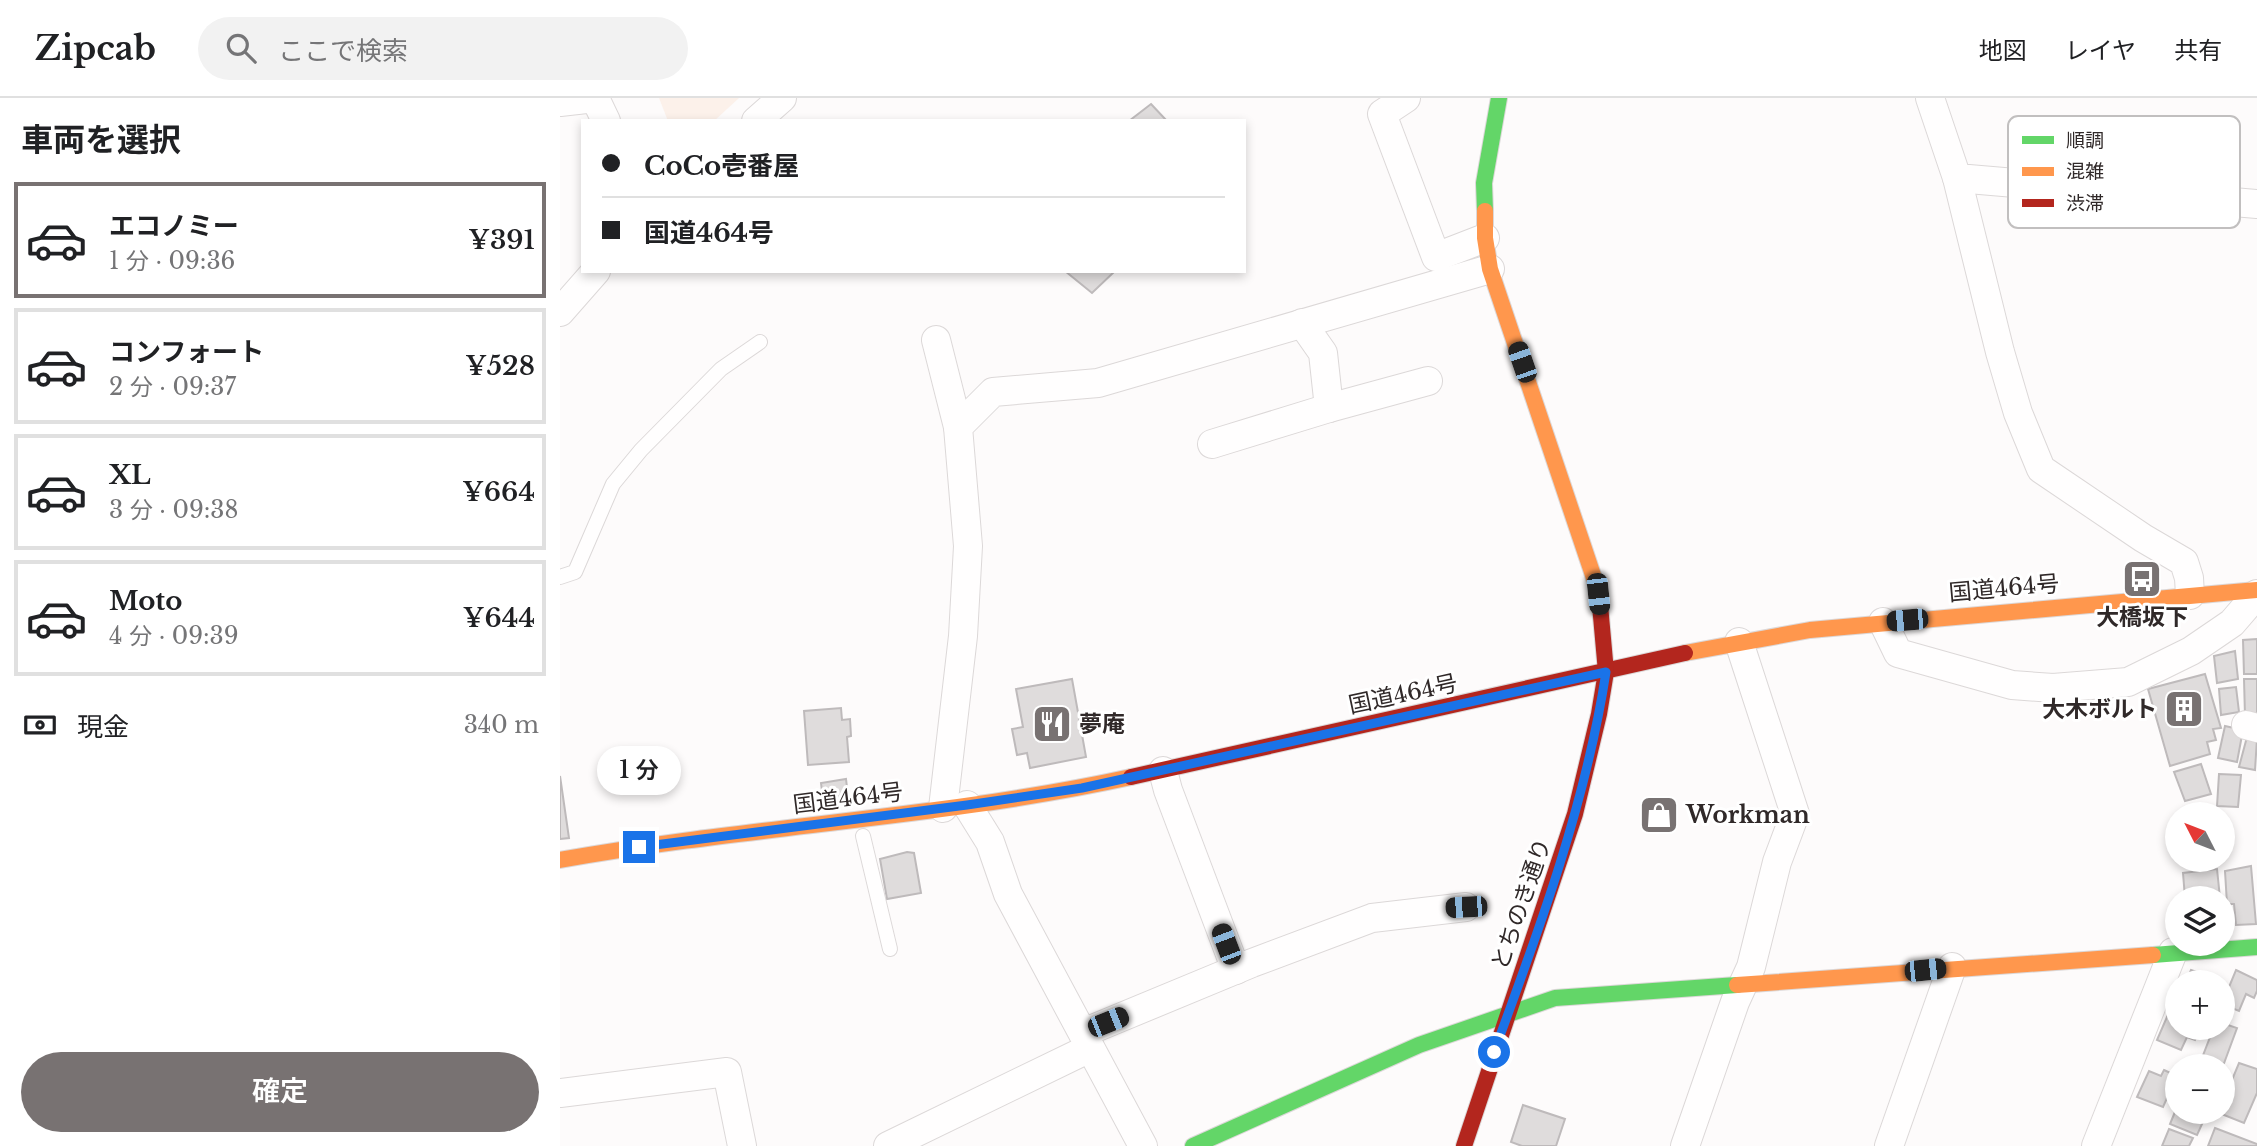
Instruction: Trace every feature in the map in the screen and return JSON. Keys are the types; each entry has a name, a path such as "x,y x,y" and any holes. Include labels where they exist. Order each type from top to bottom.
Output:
{"main road":[{"name":"とちのき通り","path":"1464,1146 1576,814 1606,672 1598,594 1490,269 1485,238 1484,183 1499,98"},
{"path":"1492,134 1512,98"},
{"name":"国道464号","path":"560,860 621,849 955,807 1082,788 1739,642 1810,630 2190,595 2257,592"},
{"path":"2235,948 2257,947"},
{"path":"1193,1146 1419,1045 1555,998 2165,953"}],"street":[{"path":"758,119 782,98"},
{"path":"1406,98 1382,114 1436,257 1485,238"},
{"path":"1930,98 1957,178 2018,413 2041,469 2143,538 2184,562 2190,595"},
{"path":"560,102 595,99 605,119"},
{"path":"1957,178 2008,182"},
{"path":"958,426 993,392 1098,383 1490,269"},
{"path":"560,312 594,273"},
{"path":"1302,323 1323,353 1329,408"},
{"path":"936,340 958,426 968,547 955,807 990,842 1008,894 1143,1146"},
{"path":"1212,444 1329,408 1428,382"},
{"path":"1883,622 1898,653 2012,685 2066,687 2128,682 2192,651 2232,623 2257,592"},
{"path":"1685,1146 1735,1002 1751,967 1777,862 1795,814 1739,642"},
{"path":"1163,771 1236,970"},
{"path":"888,1146 1087,1040 1236,970 1372,918 1466,907"},
{"path":"2096,1146 2172,956"},
{"path":"1889,1146 1952,967"},
{"path":"560,1093 727,1072 742,1146"}],"lane":[{"path":"560,577 576,572 613,484 641,450 721,369 760,342"},
{"path":"863,835 890,949"}],"shaded area":[{"path":"659,98 739,98 716,119 667,119"}],"building":[{"path":"1151,104 1165,119 1132,119"},
{"path":"1067,273 1113,273 1092,293"},
{"path":"2257,639 2257,674 2244,674 2243,640"},
{"path":"2235,651 2238,679 2217,683 2214,656"},
{"name":"大木ボルト","path":"2205,674 2221,728 2213,729 2216,740 2207,742 2210,754 2170,766 2148,689"},
{"path":"1072,679 1086,757 1030,768 1027,753 1017,755 1012,729 1023,727 1016,689"},
{"path":"2244,679 2257,679 2257,716 2245,716"},
{"path":"2236,687 2239,712 2221,715 2219,689"},
{"path":"841,708 842,720 850,719 851,736 847,737 849,762 808,765 804,711"},
{"path":"2225,726 2243,730 2237,762 2218,758"},
{"path":"2247,737 2257,739 2255,770 2239,767"},
{"path":"2201,764 2211,794 2185,801 2174,772"},
{"path":"2219,774 2241,775 2238,807 2235,807 2235,802 2217,802"},
{"path":"560,776 569,838 560,839"},
{"path":"846,779 849,804 824,807 821,783"},
{"path":"907,852 914,853 921,893 887,899 880,859"},
{"path":"2251,866 2256,924 2236,925 2235,886 2226,886 2225,872 2235,872 2235,869"},
{"path":"2217,872 2219,886 2184,886 2183,873"},
{"path":"2236,970 2257,980 2254,998 2246,994 2239,1011 2235,1009"},
{"path":"2165,1022 2165,1040 2186,1040 2181,1050 2157,1040"},
{"path":"2209,1040 2233,1040 2227,1054 2204,1054"},
{"path":"2239,1063 2257,1069 2257,1093 2244,1123 2235,1119 2235,1073"},
{"path":"2165,1070 2163,1107 2137,1097 2149,1071 2161,1076"},
{"path":"1523,1105 1565,1119 1556,1146 1522,1146 1511,1142"},
{"path":"2170,1124 2202,1124 2197,1135"},
{"path":"2215,1128 2257,1144 2257,1146 2208,1146"},
{"path":"2169,1129 2193,1138 2189,1146 2162,1146"}],"traffic: fast":[{"path":"1485,211 1484,183 1499,98"},
{"path":"2153,955 2257,947"},
{"path":"1193,1146 1419,1045 1555,998 1737,985"}],"traffic: slow":[{"path":"1485,211 1485,238 1490,269 1596,584"},
{"path":"1685,653 1810,630 2257,590"},
{"path":"560,860 703,838 989,802 1131,777"},
{"path":"1737,985 2153,955"}],"traffic: jam":[{"path":"1464,1146 1575,814 1599,714 1606,672 1596,584"},
{"path":"1131,777 1685,653"}],"place":[{"name":"大橋坂下","path":"2142,579"},
{"name":"大木ボルト","path":"2184,709"},
{"name":"夢庵","path":"1052,724"},
{"name":"Workman","path":"1659,815"}],"route":[{"path":"639,847 1082,788 1606,672 1576,814 1494,1052"}]}
